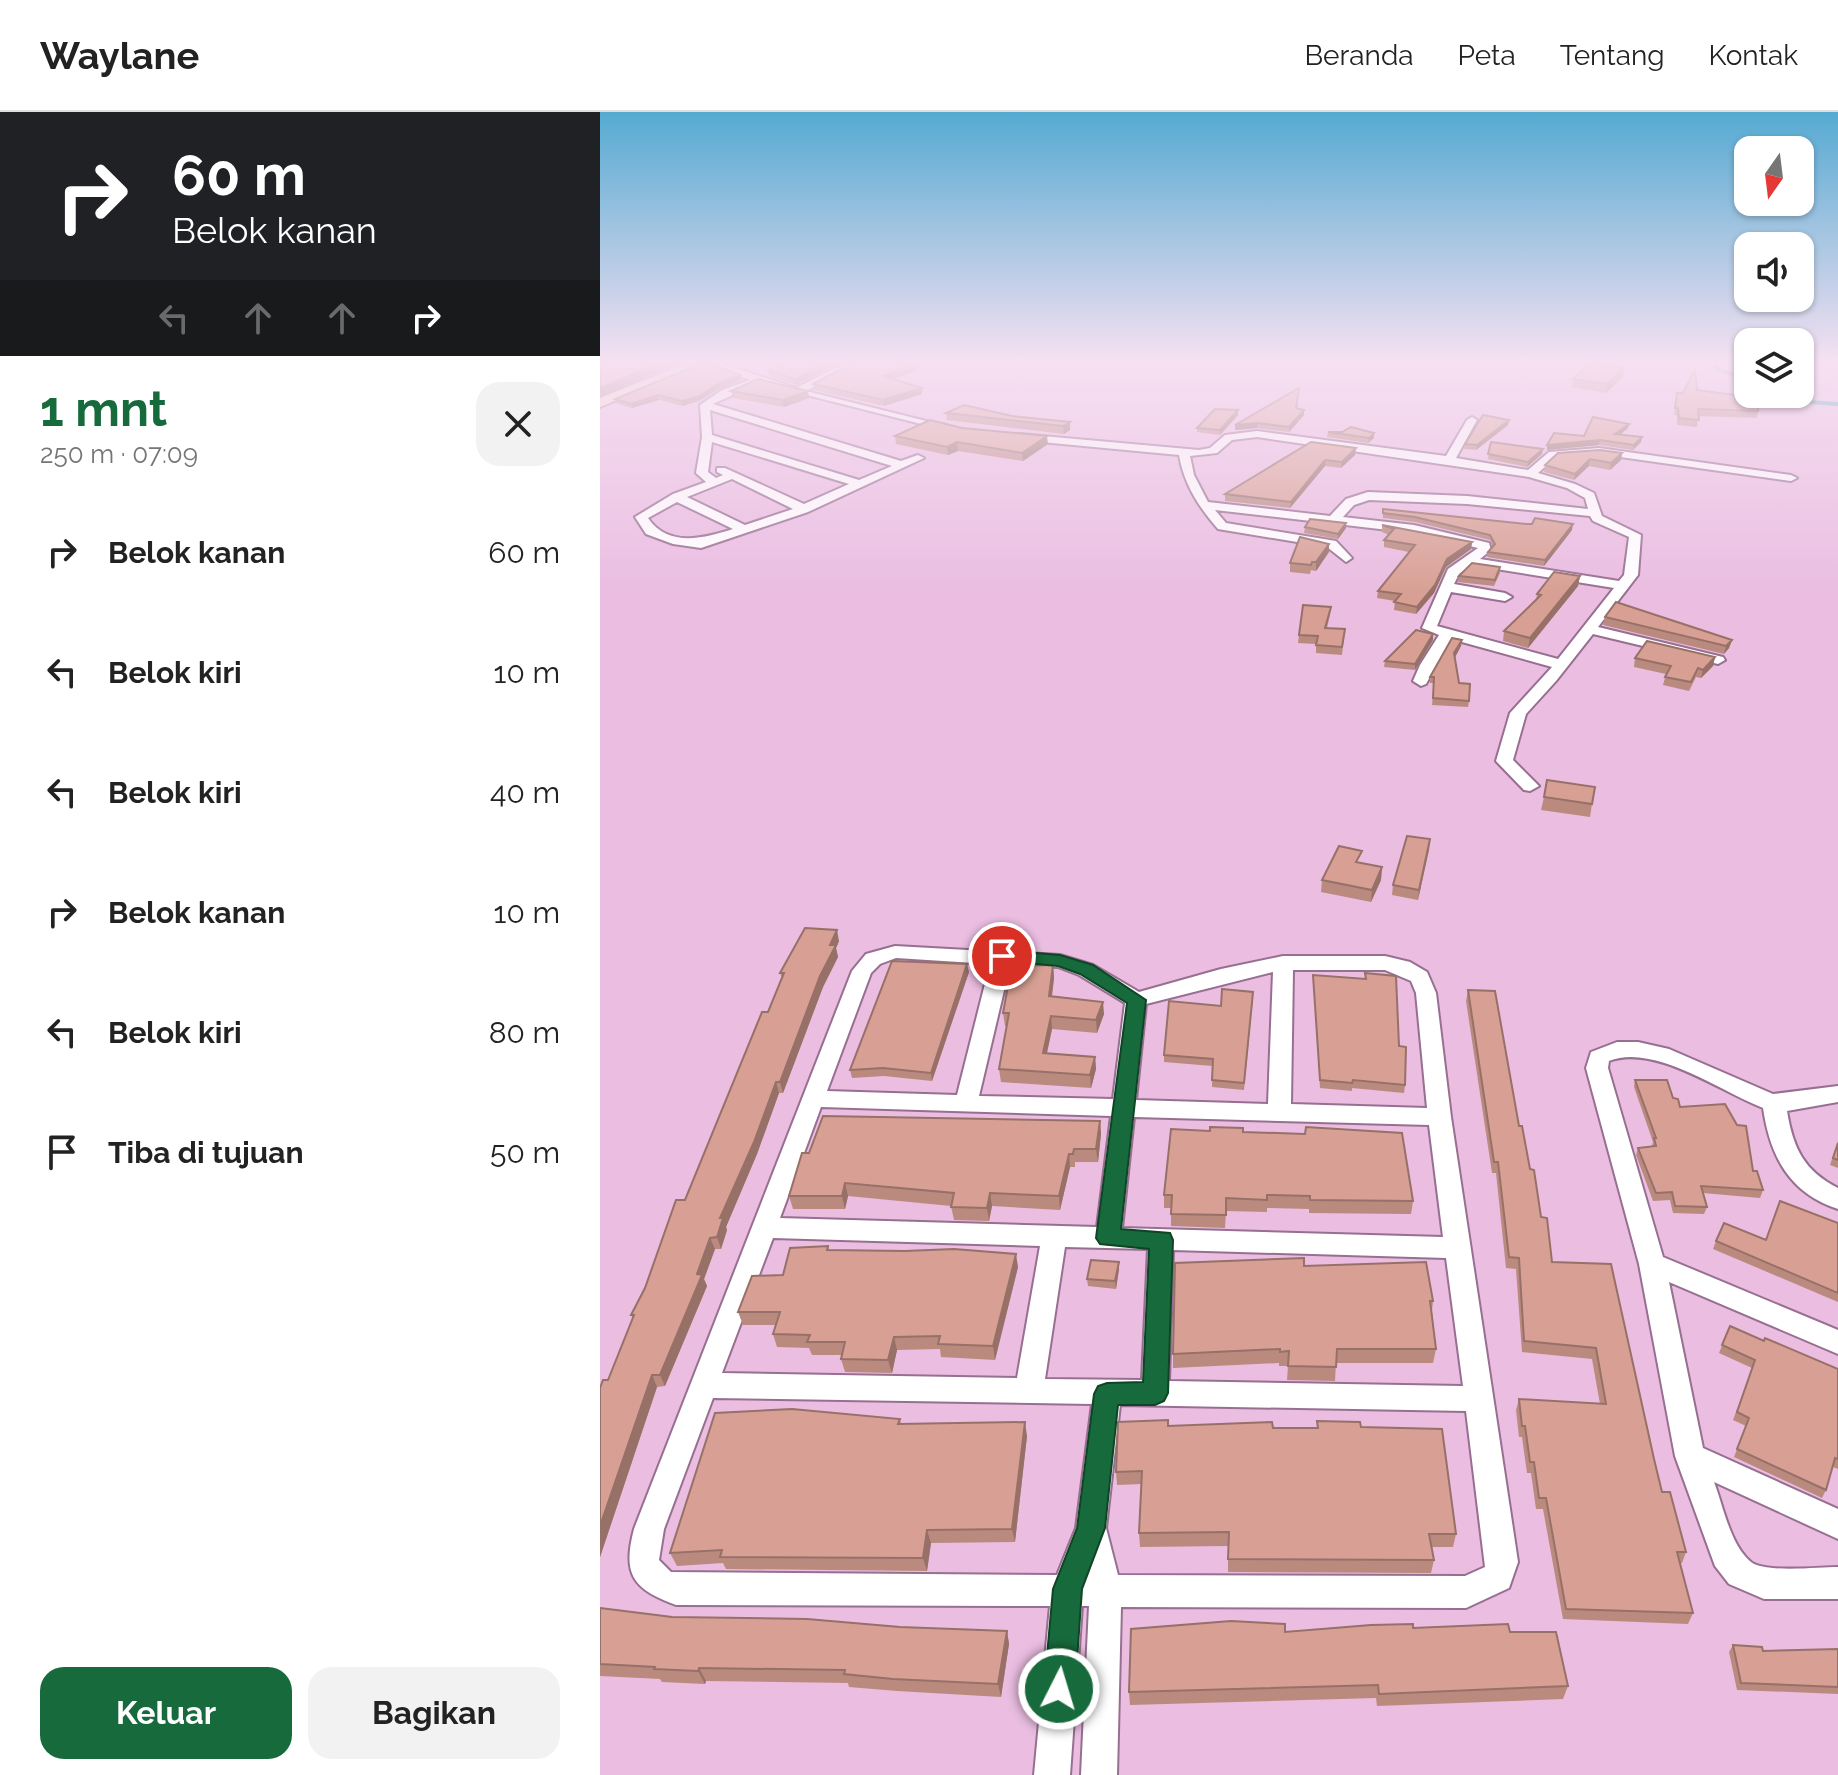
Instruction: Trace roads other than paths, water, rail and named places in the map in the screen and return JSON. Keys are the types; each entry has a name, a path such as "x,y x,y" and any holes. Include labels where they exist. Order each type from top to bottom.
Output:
{"street":[{"path":"707,438 702,473 714,482"},
{"path":"709,438 860,484"},
{"path":"812,438 902,465"},
{"path":"1019,438 1184,453 1213,451 1228,438"},
{"path":"1283,438 1530,474 1579,488 1593,500 1594,513"},
{"path":"1449,461 1462,438"},
{"path":"1530,474 1553,454 1599,451 1791,478"},
{"path":"1184,453 1188,475 1204,505 1222,526 1331,544 1346,558"},
{"path":"733,475 677,497 641,517 650,531 694,545 804,509 918,458"},
{"path":"704,463 804,509"},
{"path":"1334,519 1350,502 1368,496 1467,500 1594,513 1600,519 1635,535 1631,575 1625,586 1518,713 1504,764 1530,786"},
{"path":"677,497 745,530"},
{"path":"1459,517 1467,500"},
{"path":"1204,505 1418,529 1487,548 1453,572 1428,626 1561,665"},
{"path":"1468,561 1625,586"},
{"path":"1445,587 1505,597"},
{"path":"1590,629 1718,660"},
{"path":"1421,681 1427,665 1447,634"},
{"path":"895,952 1002,956 1060,961 1086,970 1136,1000 1221,976 1283,963 1385,963 1403,967 1420,977 1426,993 1439,1117 1502,1562 1498,1577 1487,1585 1466,1592 676,1589 655,1582 645,1570 646,1540 862,971 873,959 895,952"},
{"path":"966,1104 1002,956"},
{"path":"1279,1112 1283,963"},
{"path":"1108,1238 1136,1000"},
{"path":"1838,1094 1774,1103 1649,1050 1609,1050 1599,1057 1597,1068 1652,1264 1690,1456 1726,1555 1740,1573 1764,1583 1838,1583"},
{"path":"813,1099 1439,1117"},
{"path":"1774,1103 1780,1145 1789,1165 1807,1183 1838,1199"},
{"path":"764,1228 1458,1248"},
{"path":"1029,1391 1054,1236"},
{"path":"1155,1393 1161,1240"},
{"path":"1652,1264 1838,1342"},
{"path":"703,1385 1479,1399"},
{"path":"1052,1775 1067,1589 1091,1528 1107,1394"},
{"path":"1690,1456 1838,1524"},
{"path":"1091,1528 1106,1590 1099,1775"}]}
